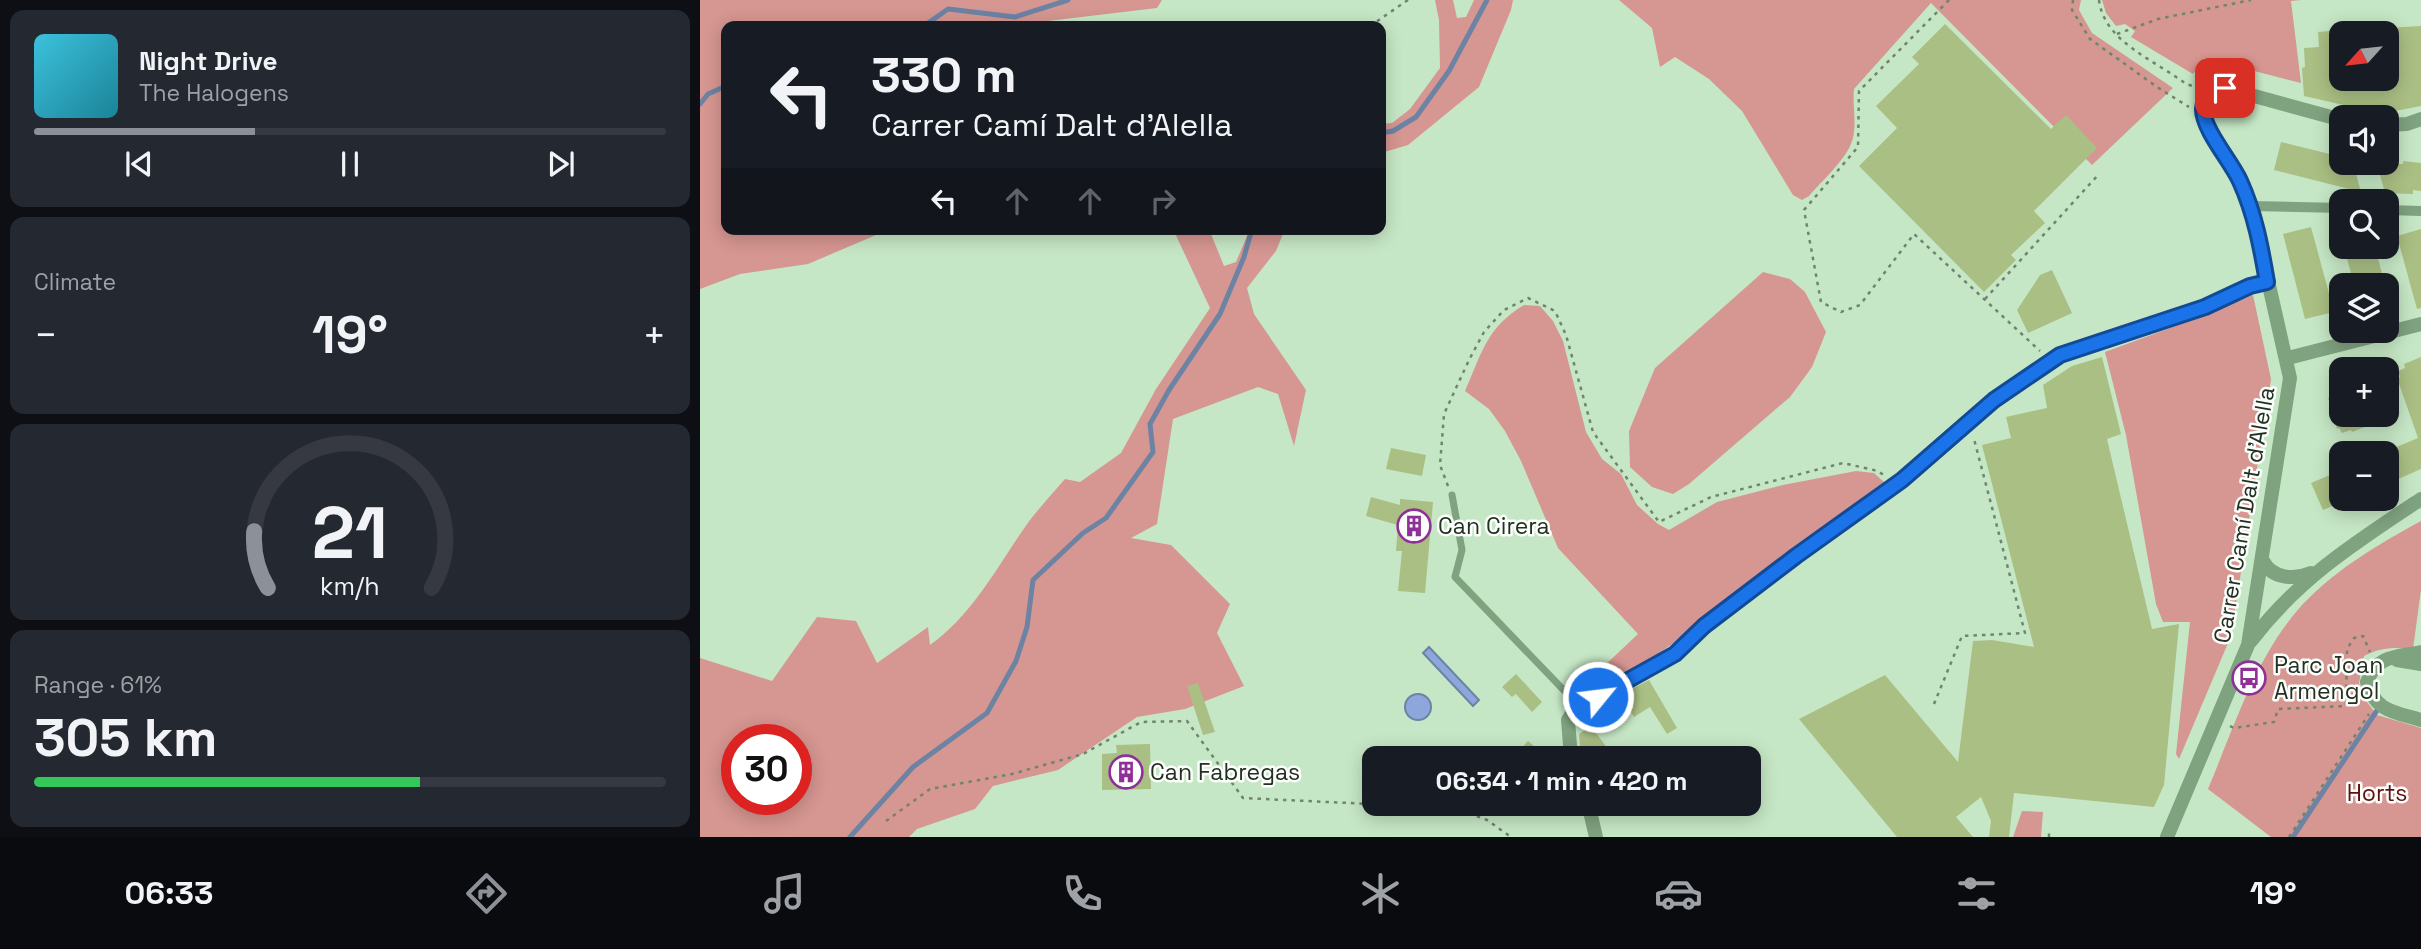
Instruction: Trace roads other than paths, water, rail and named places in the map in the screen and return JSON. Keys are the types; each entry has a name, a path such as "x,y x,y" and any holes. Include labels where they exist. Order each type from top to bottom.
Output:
{"street":[{"name":"Carrer Camí Dalt d'Alella","path":"2167,837 2248,645 2290,378 2288,358 2250,206 2239,179 2205,121 2205,99 2213,92 2225,88 2329,116"},
{"path":"2399,124 2421,119"},
{"path":"2250,206 2329,208"},
{"path":"2399,210 2421,211"},
{"path":"1570,746 1567,720 1578,705 1598,697 1675,654 1704,626 1895,485 1994,400 2060,355 2205,307 2250,286 2267,282"},
{"path":"2288,358 2421,324"},
{"path":"2248,645 2273,612 2316,571 2421,499"},
{"path":"2263,561 2266,568 2296,579 2316,571"},
{"path":"2421,652 2389,659 2376,665 2367,682 2376,703 2390,711 2421,720"},
{"path":"2389,659 2421,664"},
{"path":"1591,816 1596,837"}],"lane":[{"path":"1452,495 1462,550 1455,577 1578,705"}],"water":[{"path":"1429,647 1479,700 1473,706 1423,653"},
{"path":"1418,694 1427,698 1431,707 1427,716 1418,720 1409,716 1405,707 1409,698"}],"waterway":[{"path":"931,21 948,9 1015,17 1068,0"},
{"path":"1386,132 1393,131 1416,117 1449,71 1487,0"},
{"path":"700,104 708,94 721,88"},
{"path":"850,837 913,767 987,713 1016,661 1027,627 1033,580 1083,533 1106,518 1153,452 1150,424 1169,390 1220,314 1250,235"},
{"path":"2293,837 2380,706"}],"place":[{"name":"Can Cirera","path":"1414,526"},
{"name":"Parc Joan Armengol","path":"2249,678"},
{"name":"Can Fabregas","path":"1126,772"}],"park label":[{"name":"Horts","path":"2377,793"}]}
